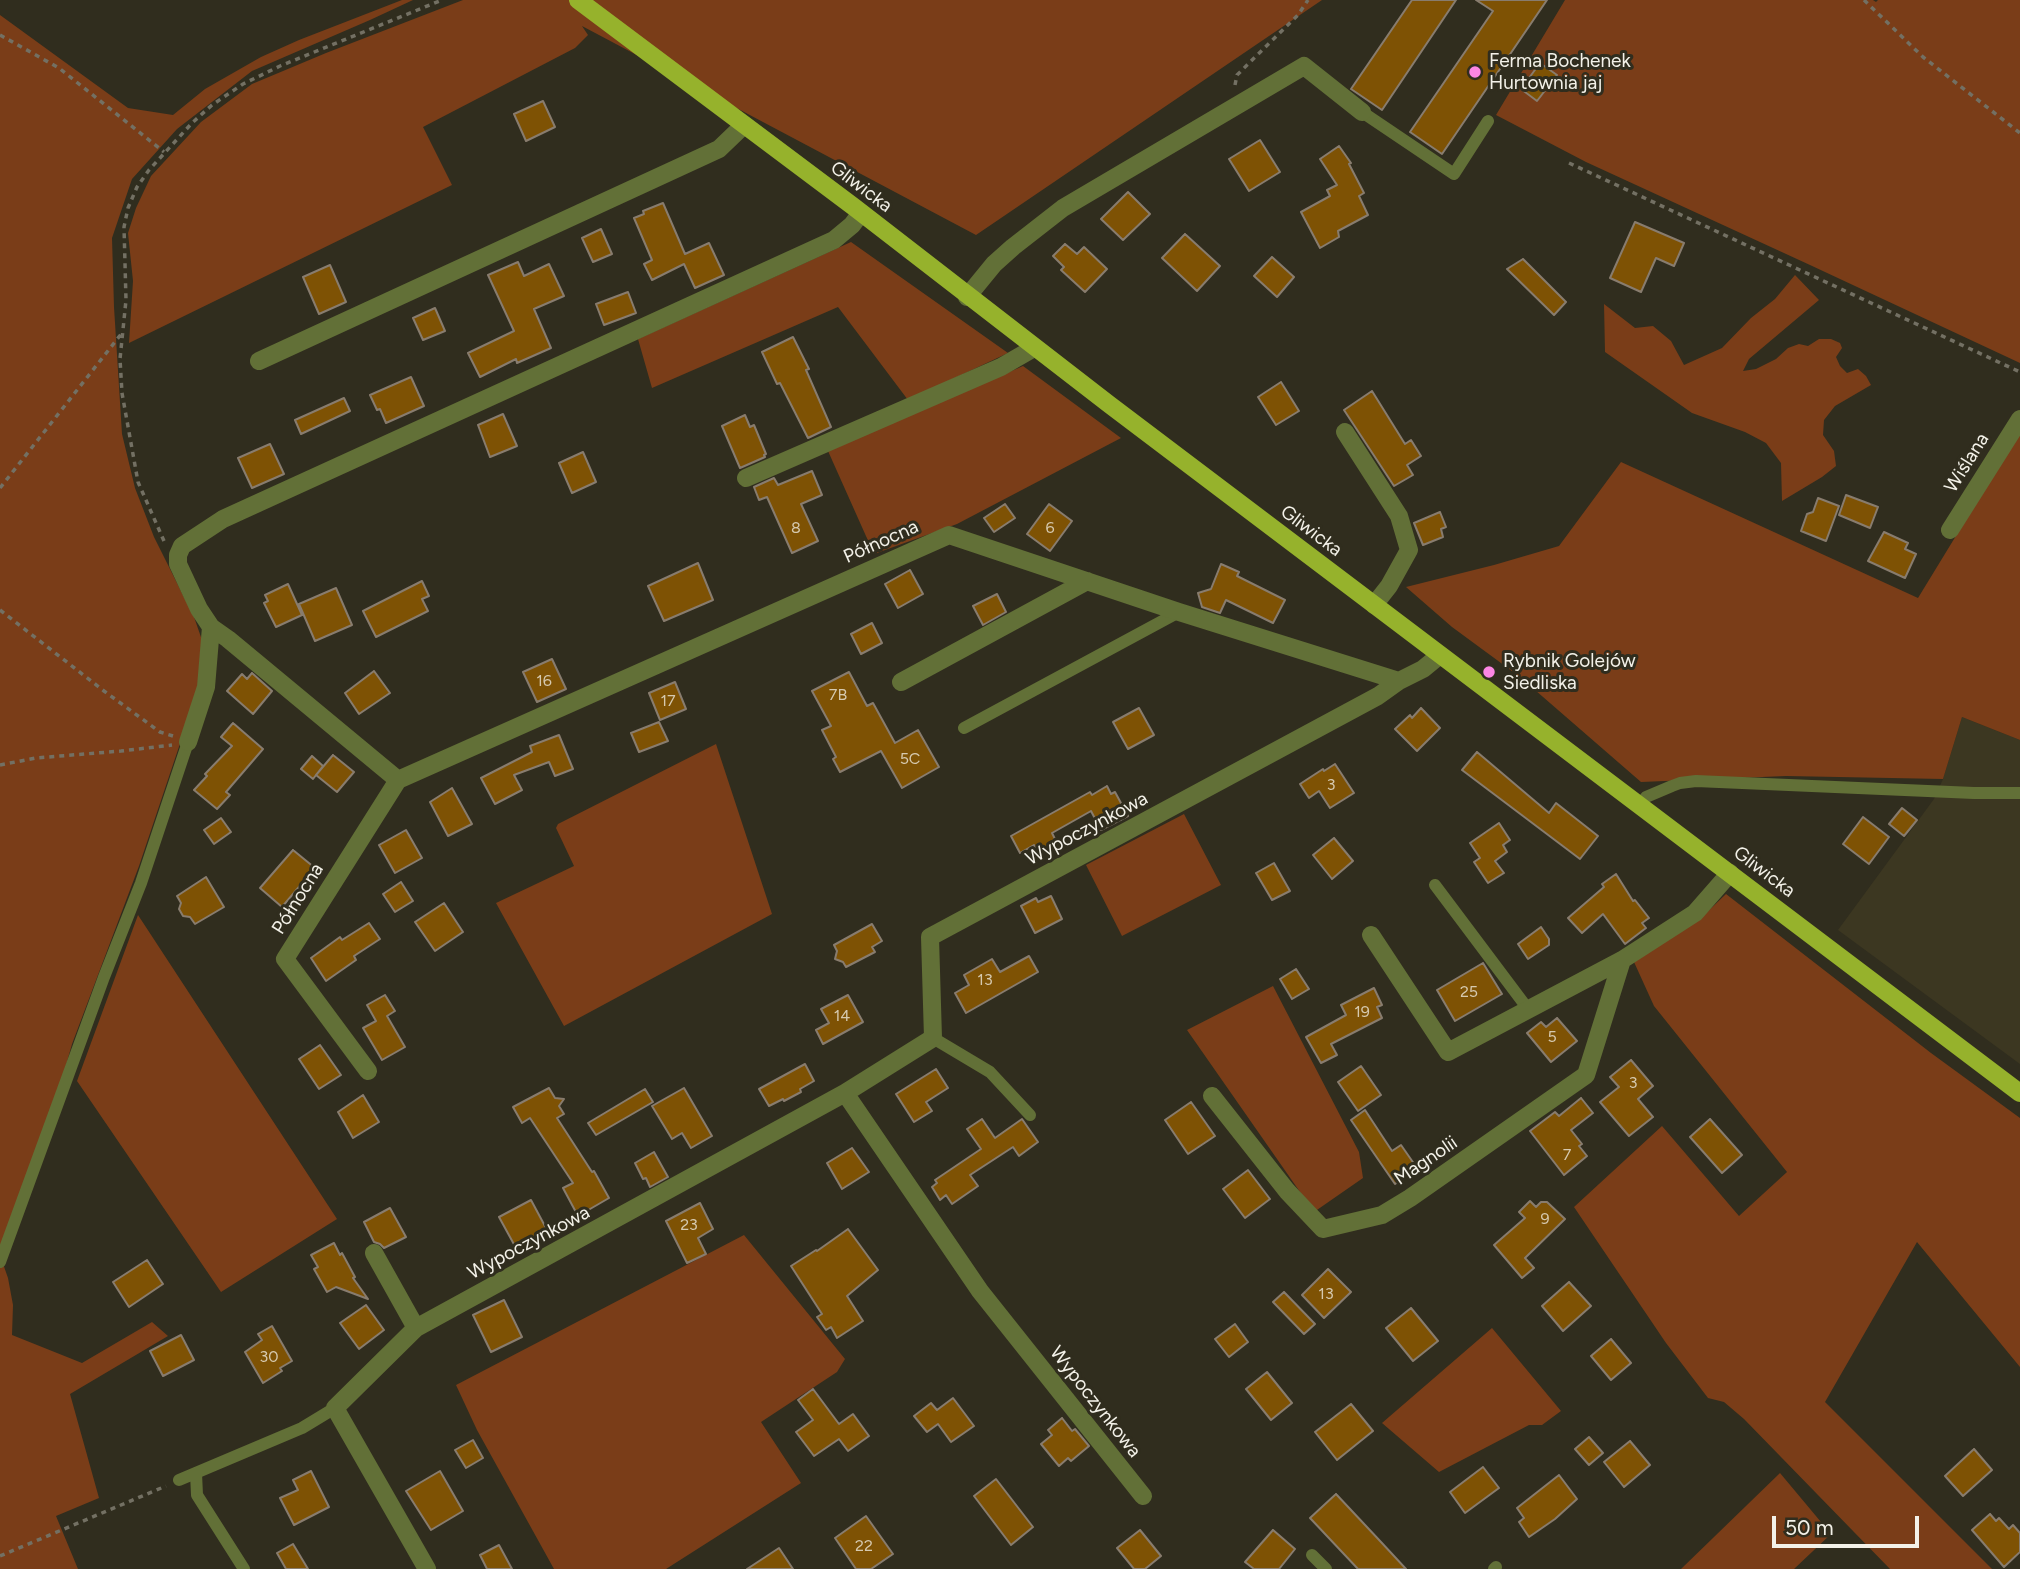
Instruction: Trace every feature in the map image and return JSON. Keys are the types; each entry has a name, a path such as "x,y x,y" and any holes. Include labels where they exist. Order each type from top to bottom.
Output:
{"main road":[{"name":"Gliwicka","path":"578,0 2020,1093"}],"street":[{"path":"967,297 994,264 1043,222 1304,66 1362,112"},
{"path":"259,361 719,149 744,125"},
{"path":"398,780 211,627 199,610 177,564 182,545 223,519 834,240 861,213"},
{"path":"746,478 1001,367 1034,348"},
{"name":"Wiślana","path":"1950,530 2020,419"},
{"path":"1345,432 1399,516 1409,550 1389,586 1374,605"},
{"name":"Północna","path":"368,1072 285,958 398,780 949,535 1179,612 1399,681"},
{"path":"901,682 1087,581"},
{"path":"188,742 206,687 211,627"},
{"name":"Wypoczynkowa","path":"335,1408 416,1328 845,1093 933,1038 930,937 1378,696 1423,669 1440,655"},
{"path":"1371,935 1448,1052 1622,960 1695,913 1730,873"},
{"name":"Magnolii","path":"1212,1096 1287,1191 1323,1229 1382,1215 1586,1075 1622,960"},
{"name":"Wypoczynkowa","path":"845,1093 980,1291 1143,1496"},
{"path":"374,1253 416,1328"},
{"path":"335,1408 427,1569"}],"lane":[{"path":"1362,112 1454,174 1488,121"},
{"path":"964,728 1179,612"},
{"path":"0,1262 104,976 141,883 188,742"},
{"path":"1640,805 1647,797 1672,786 1696,781 2020,793"},
{"path":"1435,885 1528,1009"},
{"path":"933,1038 990,1072 1030,1115"},
{"path":"179,1480 302,1429 335,1408"},
{"path":"196,1473 197,1495 244,1569"},
{"path":"1312,1555 1326,1569"}],"path":[{"path":"178,555 167,547 159,533 138,482 122,393 120,359 126,292 124,228 128,208 143,179 164,152 191,123 243,84 280,65 442,0"},
{"path":"1229,109 1237,75 1298,15 1308,0"},
{"path":"1864,0 1923,57 2020,133"},
{"path":"0,35 60,68 164,152"},
{"path":"1569,163 2020,372"},
{"path":"0,488 124,331"},
{"path":"0,610 160,732 188,742"},
{"path":"0,765 36,758 157,748 188,742"},
{"path":"0,1556 179,1480"}],"shaded area":[{"path":"402,0 413,0 252,71 177,129 132,179 112,238 122,434 135,488 154,537 194,617 202,640 199,687 139,866 72,1044 53,1112 1,1258 13,1305 12,1335 82,1363 152,1322 168,1336 70,1394 99,1498 56,1516 78,1569 0,1569 0,15 128,108 173,115 205,89 261,57"},
{"path":"463,0 1322,0 976,235 582,26 588,35 575,48 423,127 452,185 129,343 133,281 128,233 136,208 151,176 201,122 252,84"},
{"path":"1565,0 2020,0 2020,363 1586,162 1496,115"},
{"path":"851,242 1008,353 908,400 838,307 652,388 638,339"},
{"path":"1795,275 1819,300 1749,359 1743,371 1756,369 1799,344 1808,346 1819,339 1831,339 1840,343 1842,348 1836,357 1840,366 1847,373 1858,369 1871,385 1835,406 1824,420 1823,435 1834,451 1836,466 1782,501 1781,463 1766,443 1745,432 1692,413 1605,352 1604,304 1635,328 1653,326 1671,341 1684,365 1722,348 1751,318 1775,299"},
{"path":"1023,366 1121,438 957,524 874,554 828,451"},
{"path":"2020,431 2020,740 1962,717 1943,779 1786,776 1641,782 1520,677 1452,627 1406,587 1559,546 1621,462 1918,598"},
{"path":"1962,717 2020,740 2020,1064 1838,930 1934,799"},
{"path":"716,744 772,914 564,1026 496,903 574,866 556,828 558,824"},
{"path":"1184,814 1221,885 1122,936 1086,865"},
{"path":"1726,894 1931,1053 2020,1118 2020,1367 1917,1242 1825,1402 1992,1569 1890,1569 1744,1419 1724,1402 1708,1398 1666,1343 1574,1207 1662,1126 1739,1216 1787,1172 1654,1006 1634,962 1702,917"},
{"path":"138,915 337,1219 221,1292 77,1081"},
{"path":"1273,986 1359,1152 1363,1178 1314,1212 1187,1030"},
{"path":"744,1235 845,1359 837,1372 761,1422 801,1483 666,1569 554,1569 477,1430 456,1385"},
{"path":"1492,1328 1561,1411 1542,1425 1529,1425 1439,1472 1382,1423"},
{"path":"1780,1473 1831,1534 1794,1569 1681,1569"}],"building":[{"name":"Ferma Bochenek Hurtownia jaj","path":"1412,0 1456,0 1382,110 1351,89"},
{"name":"Ferma Bochenek Hurtownia jaj","path":"1476,0 1547,0 1442,154 1410,132 1493,11"},
{"path":"1540,63 1557,75 1537,101 1521,89"},
{"path":"543,101 555,127 526,141 514,114"},
{"path":"1260,140 1280,172 1249,191 1229,159"},
{"path":"1339,146 1351,163 1349,164 1364,193 1359,196 1368,215 1338,231 1339,237 1320,248 1301,212 1330,196 1327,190 1337,185 1320,159"},
{"path":"1128,192 1150,214 1123,240 1101,219"},
{"path":"663,203 685,254 709,243 724,275 695,288 684,264 652,280 644,264 652,260 634,218"},
{"path":"1635,222 1684,243 1674,266 1656,258 1641,292 1610,278"},
{"path":"601,229 612,254 593,262 582,238"},
{"path":"1185,234 1220,266 1197,291 1162,258"},
{"path":"1065,244 1077,254 1084,247 1107,269 1085,292 1061,270 1064,267 1053,256"},
{"path":"1272,257 1294,277 1277,297 1254,276"},
{"path":"1523,259 1566,302 1554,315 1507,269"},
{"path":"518,262 524,276 549,264 564,296 534,309 551,348 517,363 516,359 480,377 468,353 514,331 488,275"},
{"path":"330,265 346,302 319,314 303,277"},
{"path":"628,292 636,313 604,325 596,304"},
{"path":"435,308 445,331 423,340 413,318"},
{"path":"793,337 809,369 806,370 831,427 808,438 762,352"},
{"path":"411,377 424,406 386,423 370,395"},
{"path":"1281,382 1299,411 1276,425 1258,397"},
{"path":"1372,391 1405,444 1411,440 1421,456 1407,465 1413,475 1394,486 1344,410"},
{"path":"344,398 350,411 301,434 295,420"},
{"path":"503,414 517,446 490,457 478,425"},
{"path":"745,415 750,427 754,425 766,454 765,457 740,468 722,426"},
{"path":"270,444 284,474 252,488 238,458"},
{"path":"583,452 596,482 572,493 559,463"},
{"path":"812,471 822,495 801,504 818,541 792,553 767,497 759,500 754,487 774,478 778,485"},
{"path":"1846,495 1878,507 1870,528 1839,515"},
{"path":"1818,498 1839,506 1826,541 1801,531 1807,514 1813,512"},
{"path":"1005,504 1015,518 994,532 984,518"},
{"path":"1049,504 1072,521 1050,551 1027,534"},
{"path":"1440,512 1446,527 1441,529 1443,537 1423,545 1414,523"},
{"path":"1884,532 1908,543 1905,549 1916,554 1905,578 1868,561"},
{"path":"698,563 713,600 664,621 648,586"},
{"path":"1221,564 1239,572 1237,576 1285,600 1273,623 1226,600 1220,613 1202,607 1198,593 1211,589"},
{"path":"910,570 923,594 898,608 885,584"},
{"path":"422,581 429,596 422,599 428,611 376,637 363,611"},
{"path":"288,584 302,615 276,627 264,603 268,601 265,595"},
{"path":"336,588 352,625 315,641 299,604"},
{"path":"997,594 1006,612 983,625 973,606"},
{"path":"872,623 882,643 861,654 851,634"},
{"path":"552,659 566,689 537,702 523,672"},
{"path":"374,671 390,693 359,714 345,693"},
{"path":"849,672 867,706 873,703 895,743 918,730 939,767 902,788 881,751 840,772 833,759 836,757 822,730 831,726 812,691"},
{"path":"252,673 272,691 253,714 227,691 242,674 247,679"},
{"path":"675,682 686,709 660,720 649,693"},
{"path":"1139,708 1154,735 1128,749 1113,722"},
{"path":"1421,708 1440,728 1417,751 1395,729 1410,715 1412,718"},
{"path":"659,722 668,741 639,752 631,733"},
{"path":"233,723 263,749 226,792 230,795 217,809 194,790 207,776 205,774 232,746 221,737"},
{"path":"559,735 573,769 555,776 549,762 514,775 522,790 495,804 481,778 532,752 530,746"},
{"path":"1477,752 1549,813 1556,803 1598,836 1580,859 1462,770"},
{"path":"333,755 354,772 337,792 316,775"},
{"path":"312,756 323,766 313,779 301,769"},
{"path":"1335,764 1354,793 1330,808 1319,791 1309,798 1300,784"},
{"path":"1107,786 1111,794 1115,792 1128,816 1101,830 1091,811 1052,833 1058,845 1039,855 1034,845 1020,853 1011,836 1090,792 1092,795"},
{"path":"452,788 472,824 448,836 430,802"},
{"path":"1902,808 1917,820 1904,836 1889,824"},
{"path":"1863,817 1889,837 1869,864 1843,844"},
{"path":"221,818 231,832 214,844 204,830"},
{"path":"1499,823 1510,840 1503,845 1507,852 1495,861 1504,873 1488,883 1474,862 1480,858 1470,843"},
{"path":"406,830 422,858 395,873 379,845"},
{"path":"1334,838 1353,861 1332,879 1313,855"},
{"path":"293,850 315,868 282,907 260,888"},
{"path":"1274,863 1290,891 1272,900 1256,873"},
{"path":"1616,874 1633,901 1635,900 1649,918 1642,923 1646,928 1625,944 1603,914 1582,933 1568,918"},
{"path":"206,877 224,907 195,924 190,917 183,916 177,896"},
{"path":"401,882 413,901 395,912 383,894"},
{"path":"1051,896 1062,919 1035,933 1021,906 1036,898 1038,902"},
{"path":"444,903 463,932 435,951 415,922"},
{"path":"369,923 380,939 354,956 356,960 326,981 311,958 340,937 342,940"},
{"path":"872,924 882,941 872,947 875,952 846,967 843,962 835,959 837,951 834,945"},
{"path":"1541,927 1549,939 1549,945 1528,959 1518,944"},
{"path":"1029,956 1038,972 966,1013 955,993 969,985 964,975 992,959 1000,972"},
{"path":"1483,963 1502,994 1455,1021 1437,990"},
{"path":"1296,969 1309,989 1292,999 1280,979"},
{"path":"1374,988 1382,1005 1377,1007 1382,1018 1331,1044 1337,1055 1321,1063 1306,1037 1346,1015 1341,1005"},
{"path":"385,995 395,1011 387,1016 405,1047 382,1060 363,1028 376,1021 367,1005"},
{"path":"848,995 863,1022 823,1044 816,1030 829,1023 821,1009"},
{"path":"1557,1018 1577,1041 1551,1062 1527,1033 1541,1022 1546,1027"},
{"path":"320,1045 341,1075 319,1089 299,1059"},
{"path":"1631,1060 1653,1086 1638,1099 1653,1117 1629,1136 1600,1102 1619,1087 1610,1077"},
{"path":"805,1064 814,1081 800,1089 801,1092 769,1106 759,1089"},
{"path":"1361,1066 1381,1095 1358,1111 1338,1082"},
{"path":"936,1069 948,1088 926,1102 932,1111 914,1122 896,1094"},
{"path":"549,1088 555,1098 564,1099 559,1106 564,1114 557,1118 592,1172 594,1171 609,1198 578,1216 563,1188 573,1183 530,1118 522,1123 513,1107"},
{"path":"684,1088 712,1136 691,1148 682,1133 672,1139 652,1106"},
{"path":"645,1089 653,1102 596,1135 588,1123"},
{"path":"363,1095 379,1122 353,1138 338,1112"},
{"path":"1581,1098 1593,1113 1571,1130 1587,1156 1564,1175 1530,1131 1555,1112 1559,1116"},
{"path":"1191,1102 1215,1136 1188,1154 1165,1120"},
{"path":"1365,1110 1392,1151 1401,1145 1417,1168 1395,1184 1351,1120"},
{"path":"982,1119 995,1138 1022,1119 1038,1142 1019,1156 1013,1147 970,1175 978,1186 952,1204 946,1195 940,1200 932,1187 937,1183 935,1180 981,1149 967,1129"},
{"path":"1710,1119 1742,1155 1722,1173 1690,1137"},
{"path":"852,1148 869,1172 842,1189 827,1163"},
{"path":"654,1152 668,1177 650,1187 635,1163"},
{"path":"1248,1170 1270,1199 1245,1218 1223,1189"},
{"path":"531,1200 546,1228 541,1231 543,1234 516,1248 499,1217"},
{"path":"1530,1201 1536,1207 1541,1202 1547,1202 1565,1219 1525,1258 1534,1268 1522,1278 1494,1245 1525,1218 1519,1212"},
{"path":"700,1203 713,1229 698,1238 706,1254 687,1263 666,1221"},
{"path":"390,1208 406,1237 384,1248 374,1242 364,1222"},
{"path":"848,1229 878,1270 847,1296 863,1321 837,1338 831,1327 826,1330 817,1317 822,1314 791,1266"},
{"path":"334,1243 368,1299 336,1287 327,1292 314,1269 318,1267 311,1255"},
{"path":"147,1260 163,1284 129,1307 113,1282"},
{"path":"1328,1269 1351,1292 1324,1318 1302,1295"},
{"path":"1569,1282 1591,1306 1563,1331 1542,1306"},
{"path":"1284,1292 1315,1324 1304,1334 1273,1302"},
{"path":"504,1300 522,1337 491,1352 473,1315"},
{"path":"366,1305 384,1330 359,1349 340,1323"},
{"path":"1411,1308 1438,1341 1413,1361 1386,1328"},
{"path":"1235,1324 1248,1342 1229,1357 1215,1339"},
{"path":"272,1326 292,1361 263,1383 245,1352 262,1340 258,1334"},
{"path":"181,1335 194,1360 163,1376 150,1351"},
{"path":"1611,1339 1631,1363 1611,1380 1591,1356"},
{"path":"1267,1372 1292,1403 1271,1420 1246,1389"},
{"path":"813,1389 839,1424 853,1414 869,1436 848,1451 839,1439 814,1456 796,1432 813,1420 798,1400"},
{"path":"953,1398 974,1426 951,1442 938,1424 927,1432 914,1416 931,1403 937,1410"},
{"path":"1351,1404 1373,1431 1337,1460 1315,1432"},
{"path":"1062,1418 1089,1446 1071,1461 1068,1458 1059,1466 1041,1444 1052,1435 1048,1430"},
{"path":"1589,1437 1603,1453 1589,1465 1575,1449"},
{"path":"473,1440 483,1458 466,1468 455,1450"},
{"path":"1630,1441 1650,1465 1624,1487 1604,1462"},
{"path":"1974,1449 1992,1470 1963,1496 1945,1476"},
{"path":"1483,1467 1499,1488 1465,1513 1450,1492"},
{"path":"311,1471 329,1507 294,1525 280,1498 298,1490 293,1480"},
{"path":"440,1471 463,1511 431,1530 406,1491"},
{"path":"1559,1475 1577,1499 1529,1537 1519,1522 1524,1518 1517,1508"},
{"path":"996,1479 1033,1527 1011,1545 974,1496"},
{"path":"1336,1494 1406,1569 1358,1569 1310,1518"},
{"path":"1990,1514 1996,1521 1999,1518 2009,1529 2013,1525 2020,1533 2020,1552 2004,1567 1972,1530"},
{"path":"866,1516 893,1554 871,1569 856,1569 835,1538"},
{"path":"1140,1530 1161,1556 1145,1569 1134,1569 1117,1548"},
{"path":"1273,1530 1295,1549 1279,1569 1254,1569 1245,1562"},
{"path":"293,1544 308,1569 286,1569 277,1553"},
{"path":"499,1545 512,1569 487,1569 480,1555"},
{"path":"779,1548 793,1569 747,1569"}],"place":[{"name":"Ferma Bochenek Hurtownia jaj","path":"1475,72"},
{"name":"Rybnik Golejów Siedliska","path":"1489,672"}]}
